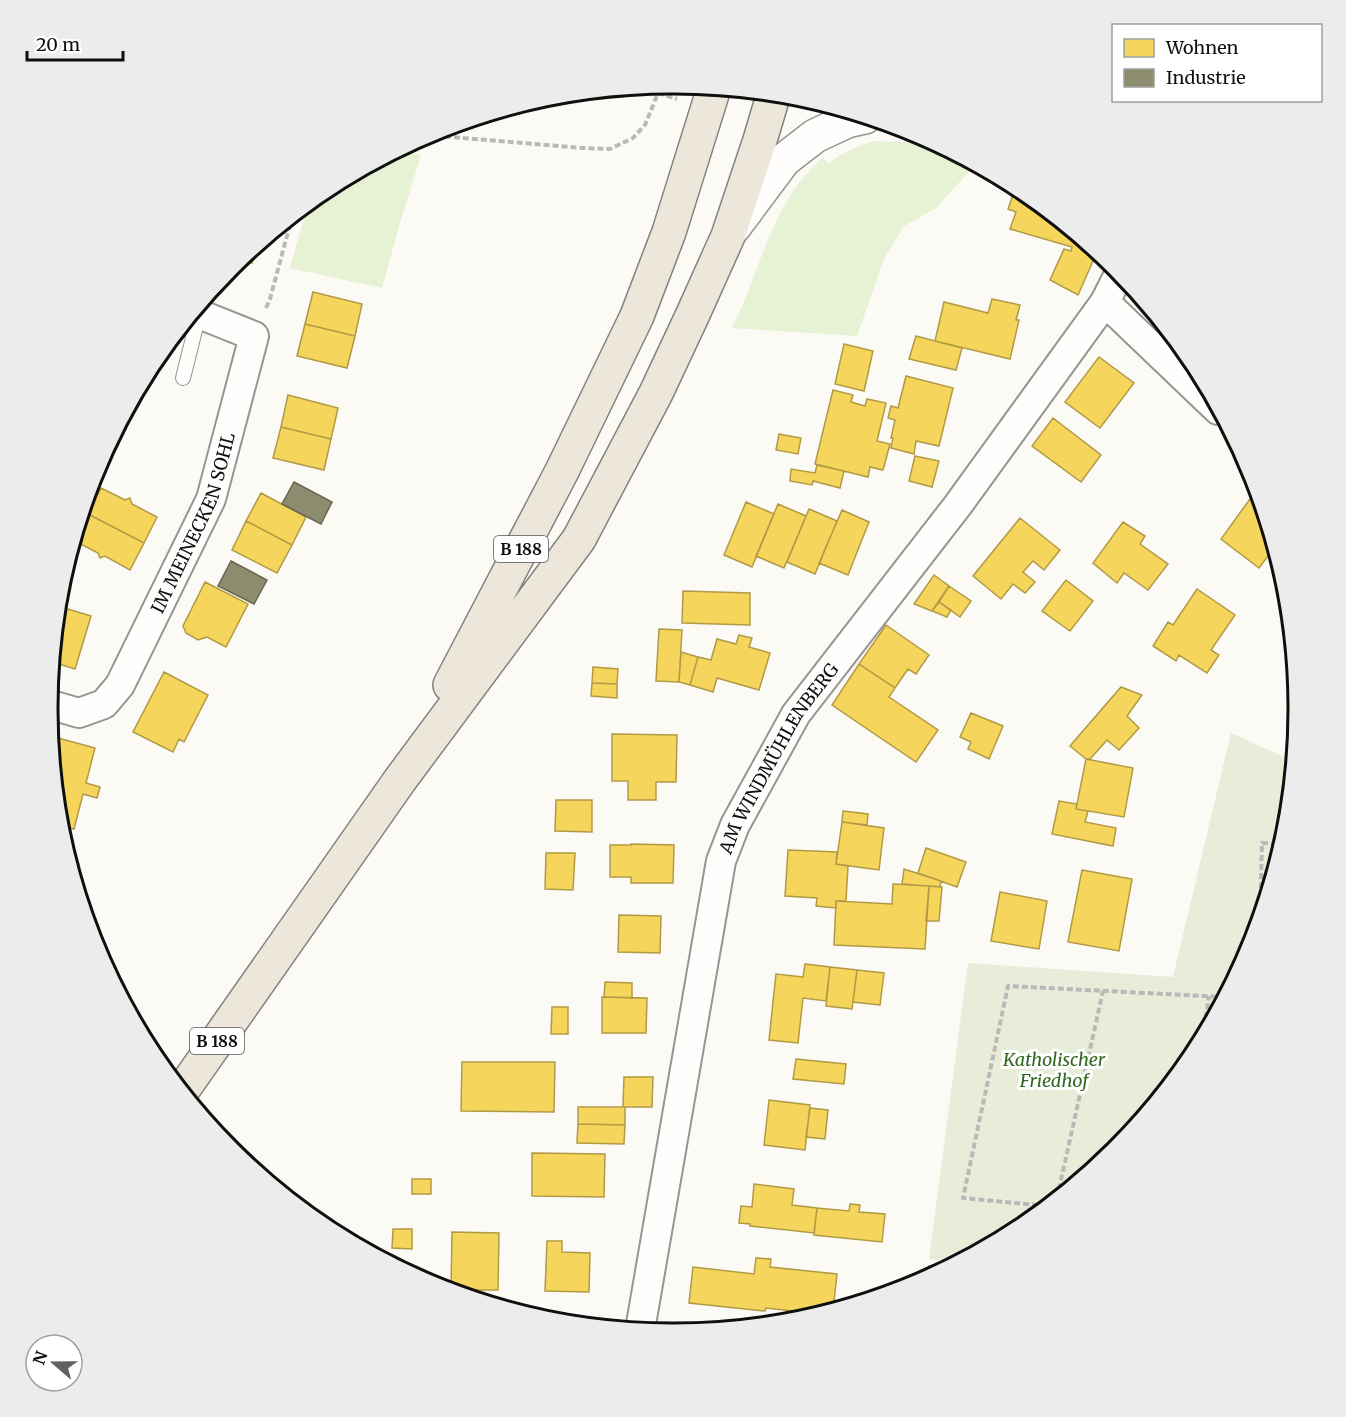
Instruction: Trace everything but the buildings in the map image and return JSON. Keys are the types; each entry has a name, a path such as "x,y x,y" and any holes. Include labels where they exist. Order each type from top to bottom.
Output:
{"main road":[{"name":"B 188","path":"400,780 562,471 637,316 669,232 712,95"},
{"name":"B 188","path":"186,1085 400,780 579,539 656,393 728,236 771,102"}],"street":[{"path":"728,236 784,160 815,136 851,121"},
{"name":"AM WINDMÜHLENBERG","path":"641,1322 721,861 735,825 796,714 958,505 1105,302 1115,282"},
{"path":"1105,302 1200,393"},
{"path":"201,315 254,336"},
{"name":"IM MEINECKEN SOHL","path":"58,708 79,713 104,704 120,685 211,499 254,336"}],"lane":[{"path":"183,378 194,323"}],"path":[{"path":"449,137 610,149 633,138 645,125 657,94"},
{"path":"254,336 270,299 289,229"},
{"path":"1261,888 1262,843 1273,844"},
{"path":"1034,1205 963,1198 1008,986 1215,996"},
{"path":"1060,1186 1103,991"},
{"path":"1206,1013 1209,996"}],"green space":[{"path":"874,141 913,143 970,171 936,208 904,226 884,259 857,336 732,328 773,228 797,185 823,157 828,164"},
{"path":"410,153 421,155 382,288 290,268 304,217 366,176 401,157"},
{"name":"Katholischer Friedhof","path":"1231,733 1285,757 1276,828 1267,868 1241,944 1205,1016 1161,1083 1108,1143 1078,1171 1047,1196 980,1241 944,1261 929,1259 968,963 1173,977"}]}
